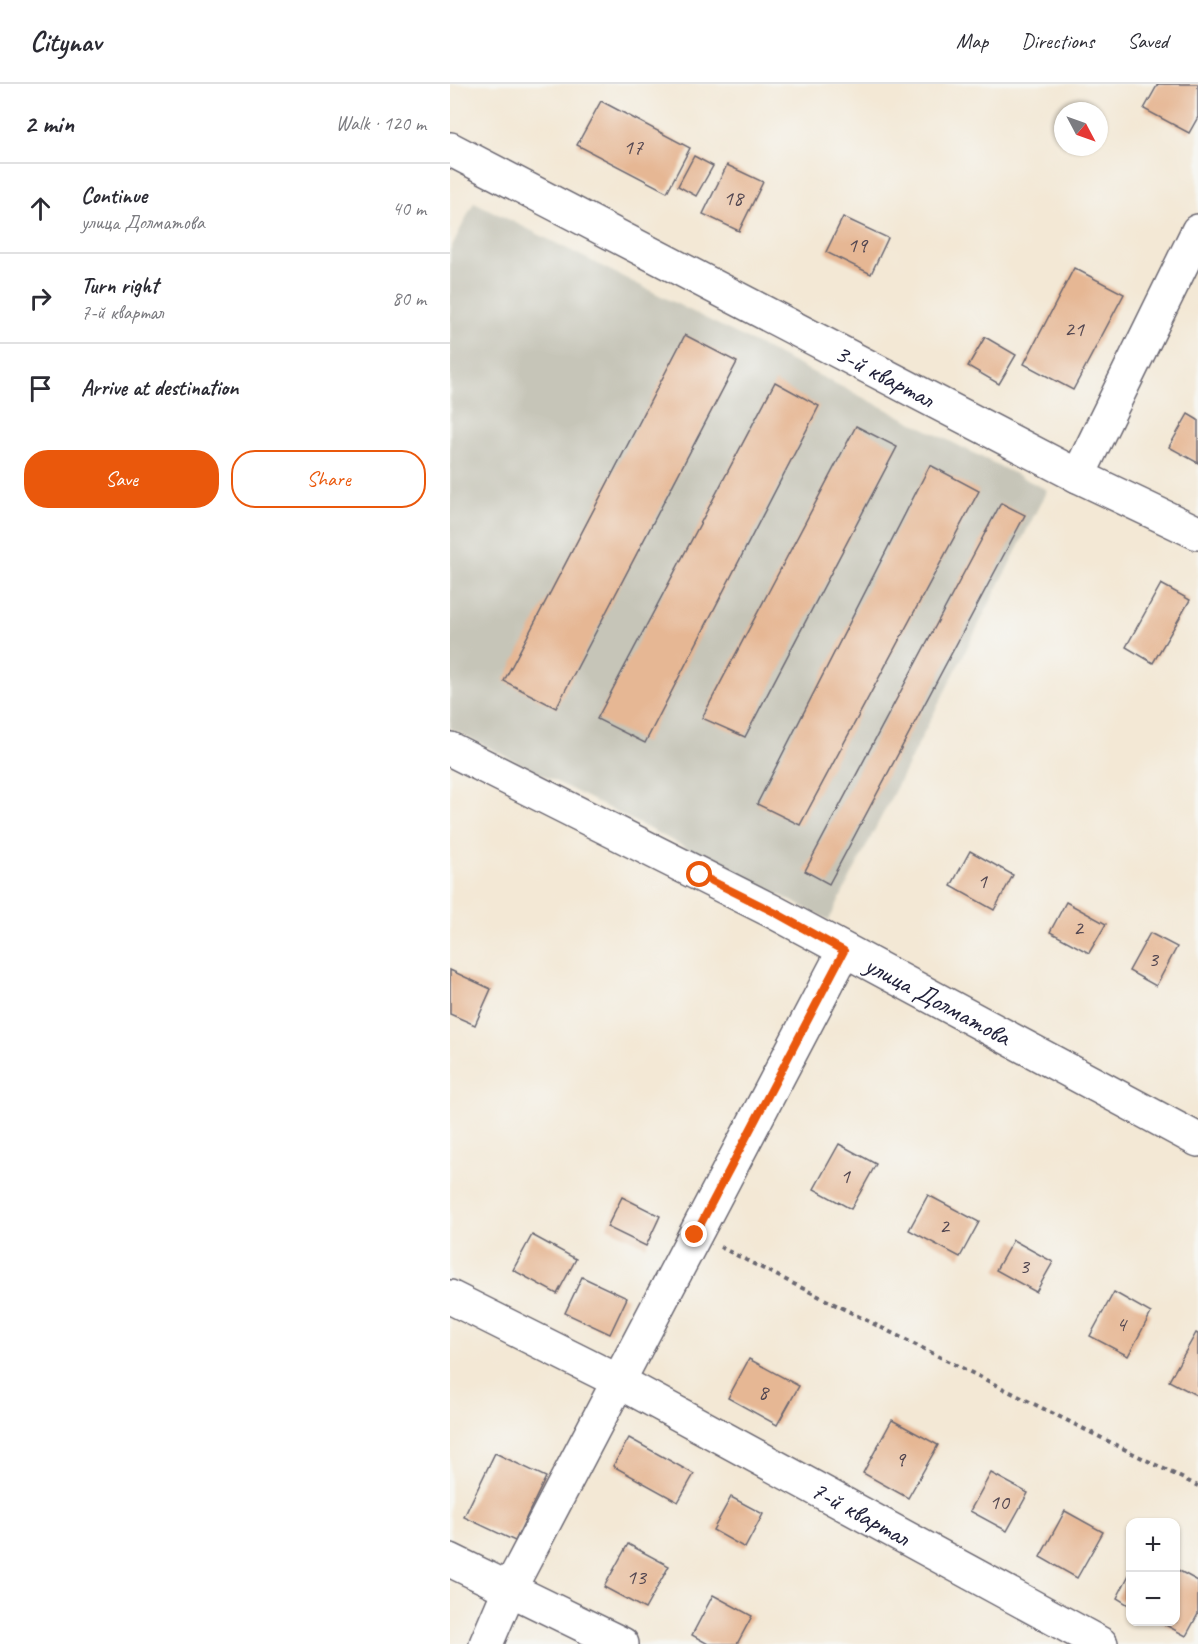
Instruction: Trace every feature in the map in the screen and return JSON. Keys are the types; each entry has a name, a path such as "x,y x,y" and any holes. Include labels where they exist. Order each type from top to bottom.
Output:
{"street":[{"name":"3-й квартал","path":"450,149 1078,476 1198,533"},
{"path":"1078,476 1196,241"},
{"name":"улица Долматова","path":"450,749 774,912 1198,1140"},
{"path":"486,1644 510,1588 844,951"},
{"name":"7-й квартал","path":"450,1297 618,1381 1101,1644"},
{"path":"450,1560 622,1644"}],"path":[{"path":"695,1235 1198,1486"}],"shaded area":[{"path":"474,202 1047,490 829,920 450,728 450,250"}],"building":[{"path":"1158,84 1198,84 1198,117 1189,133 1144,109"},
{"path":"601,101 690,148 667,192 577,145"},
{"path":"694,156 713,166 696,196 678,186"},
{"path":"727,165 763,182 739,231 703,214"},
{"path":"843,217 888,238 871,274 826,252"},
{"path":"1074,268 1124,294 1073,390 1024,364"},
{"path":"685,335 737,362 556,708 504,681"},
{"path":"985,337 1016,355 999,384 968,366"},
{"path":"775,382 819,406 645,743 597,719"},
{"path":"1188,414 1198,420 1198,463 1169,447"},
{"path":"856,426 897,447 745,737 702,718"},
{"path":"930,465 979,491 800,825 757,804"},
{"path":"1001,503 1025,515 829,884 805,871"},
{"path":"1161,584 1190,600 1153,663 1126,647"},
{"path":"970,851 1013,875 994,910 951,886"},
{"path":"1066,902 1106,924 1089,953 1050,932"},
{"path":"1150,933 1177,947 1156,986 1129,971"},
{"path":"450,970 491,989 475,1025 450,1014"},
{"path":"839,1144 876,1164 851,1209 814,1189"},
{"path":"928,1195 979,1222 960,1257 909,1230"},
{"path":"622,1197 660,1216 646,1246 607,1227"},
{"path":"532,1235 576,1259 557,1294 513,1270"},
{"path":"1013,1240 1053,1262 1036,1292 996,1270"},
{"path":"582,1277 627,1298 610,1334 565,1313"},
{"path":"1114,1292 1151,1313 1128,1356 1090,1336"},
{"path":"1196,1333 1198,1334 1198,1396 1169,1381"},
{"path":"749,1359 799,1386 777,1425 728,1398"},
{"path":"892,1420 938,1445 908,1498 863,1473"},
{"path":"629,1438 694,1474 678,1502 613,1466"},
{"path":"495,1453 546,1477 515,1541 464,1517"},
{"path":"991,1473 1028,1493 1007,1531 970,1511"},
{"path":"731,1497 763,1514 745,1548 713,1530"},
{"path":"1065,1511 1103,1532 1077,1578 1040,1557"},
{"path":"628,1544 669,1566 645,1609 604,1587"},
{"path":"1180,1571 1198,1581 1198,1614 1186,1636 1167,1626 1180,1626"},
{"path":"1126,1581 1126,1604 1117,1598"},
{"path":"713,1595 752,1616 737,1644 708,1644 692,1635"}],"route":[{"path":"695,1235 844,951 774,912 700,875"}]}
